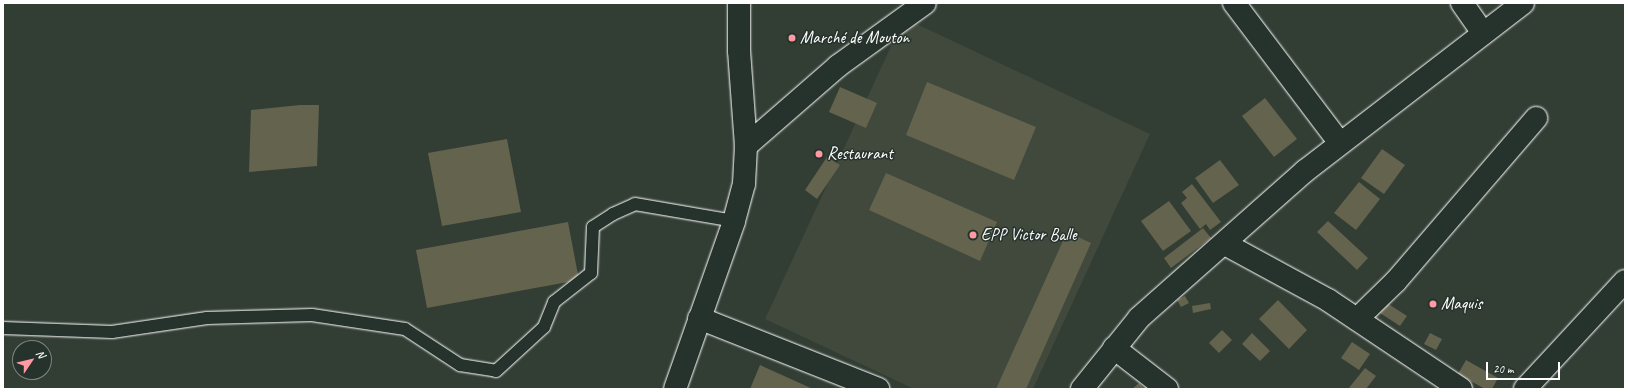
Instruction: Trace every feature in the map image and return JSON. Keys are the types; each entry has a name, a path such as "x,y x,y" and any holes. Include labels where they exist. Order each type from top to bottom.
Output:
{"street":[{"path":"675,389 734,220 744,184 746,146 739,51 739,3"},
{"path":"746,146 838,66 925,3"},
{"path":"1234,3 1339,142"},
{"path":"1462,3 1483,33"},
{"path":"1082,389 1139,318 1225,244 1339,142 1523,3"},
{"path":"1357,319 1424,250 1536,118"},
{"path":"1225,244 1357,319 1461,389"},
{"path":"1525,389 1625,281"},
{"path":"700,318 878,389"},
{"path":"1114,348 1167,389"}],"lane":[{"path":"3,328 112,332 207,318 312,315 405,330 460,365 496,371 544,327 554,302 590,273 593,228 613,214 635,204 734,220"}],"shaded area":[{"path":"904,18 1150,134 1033,389 914,389 765,319"}],"building":[{"path":"927,82 1036,127 1014,180 906,135"},
{"path":"840,87 877,103 866,128 829,112"},
{"path":"1265,98 1297,139 1274,157 1242,116"},
{"path":"300,105 319,105 317,166 249,172 251,110"},
{"path":"507,139 521,212 442,226 428,153"},
{"path":"1382,149 1405,165 1384,194 1361,178"},
{"path":"827,157 840,165 817,199 805,190"},
{"path":"1220,160 1239,185 1213,203 1195,178"},
{"path":"886,173 997,222 980,261 869,210"},
{"path":"1359,182 1380,199 1356,230 1334,213"},
{"path":"1192,184 1221,222 1210,230 1206,224 1200,229 1181,203 1187,198 1182,192"},
{"path":"1169,201 1191,231 1163,251 1141,221"},
{"path":"1328,221 1368,258 1357,270 1317,232"},
{"path":"568,222 579,280 427,308 416,250"},
{"path":"1203,228 1211,238 1171,268 1164,258"},
{"path":"1067,232 1091,243 1026,389 996,389"},
{"path":"1185,296 1189,303 1181,307 1177,300"},
{"path":"1278,300 1307,330 1289,349 1259,319"},
{"path":"1210,303 1211,309 1193,313 1192,306"},
{"path":"1387,303 1407,316 1400,326 1380,313"},
{"path":"1222,330 1232,340 1219,353 1209,343"},
{"path":"1252,333 1270,351 1260,361 1242,344"},
{"path":"1430,333 1442,339 1436,350 1424,344"},
{"path":"1352,342 1370,354 1359,370 1341,358"},
{"path":"1466,360 1498,378 1492,389 1485,389 1458,374"},
{"path":"760,365 813,389 750,389"},
{"path":"1365,368 1376,376 1366,389 1348,389"},
{"path":"1139,383 1144,388 1149,384 1153,389 1132,389"}],"place":[{"name":"Marché de Mouton","path":"792,38"},
{"name":"Restaurant","path":"819,154"},
{"name":"EPP Victor Balle","path":"973,235"},
{"name":"Maquis","path":"1433,304"}]}
